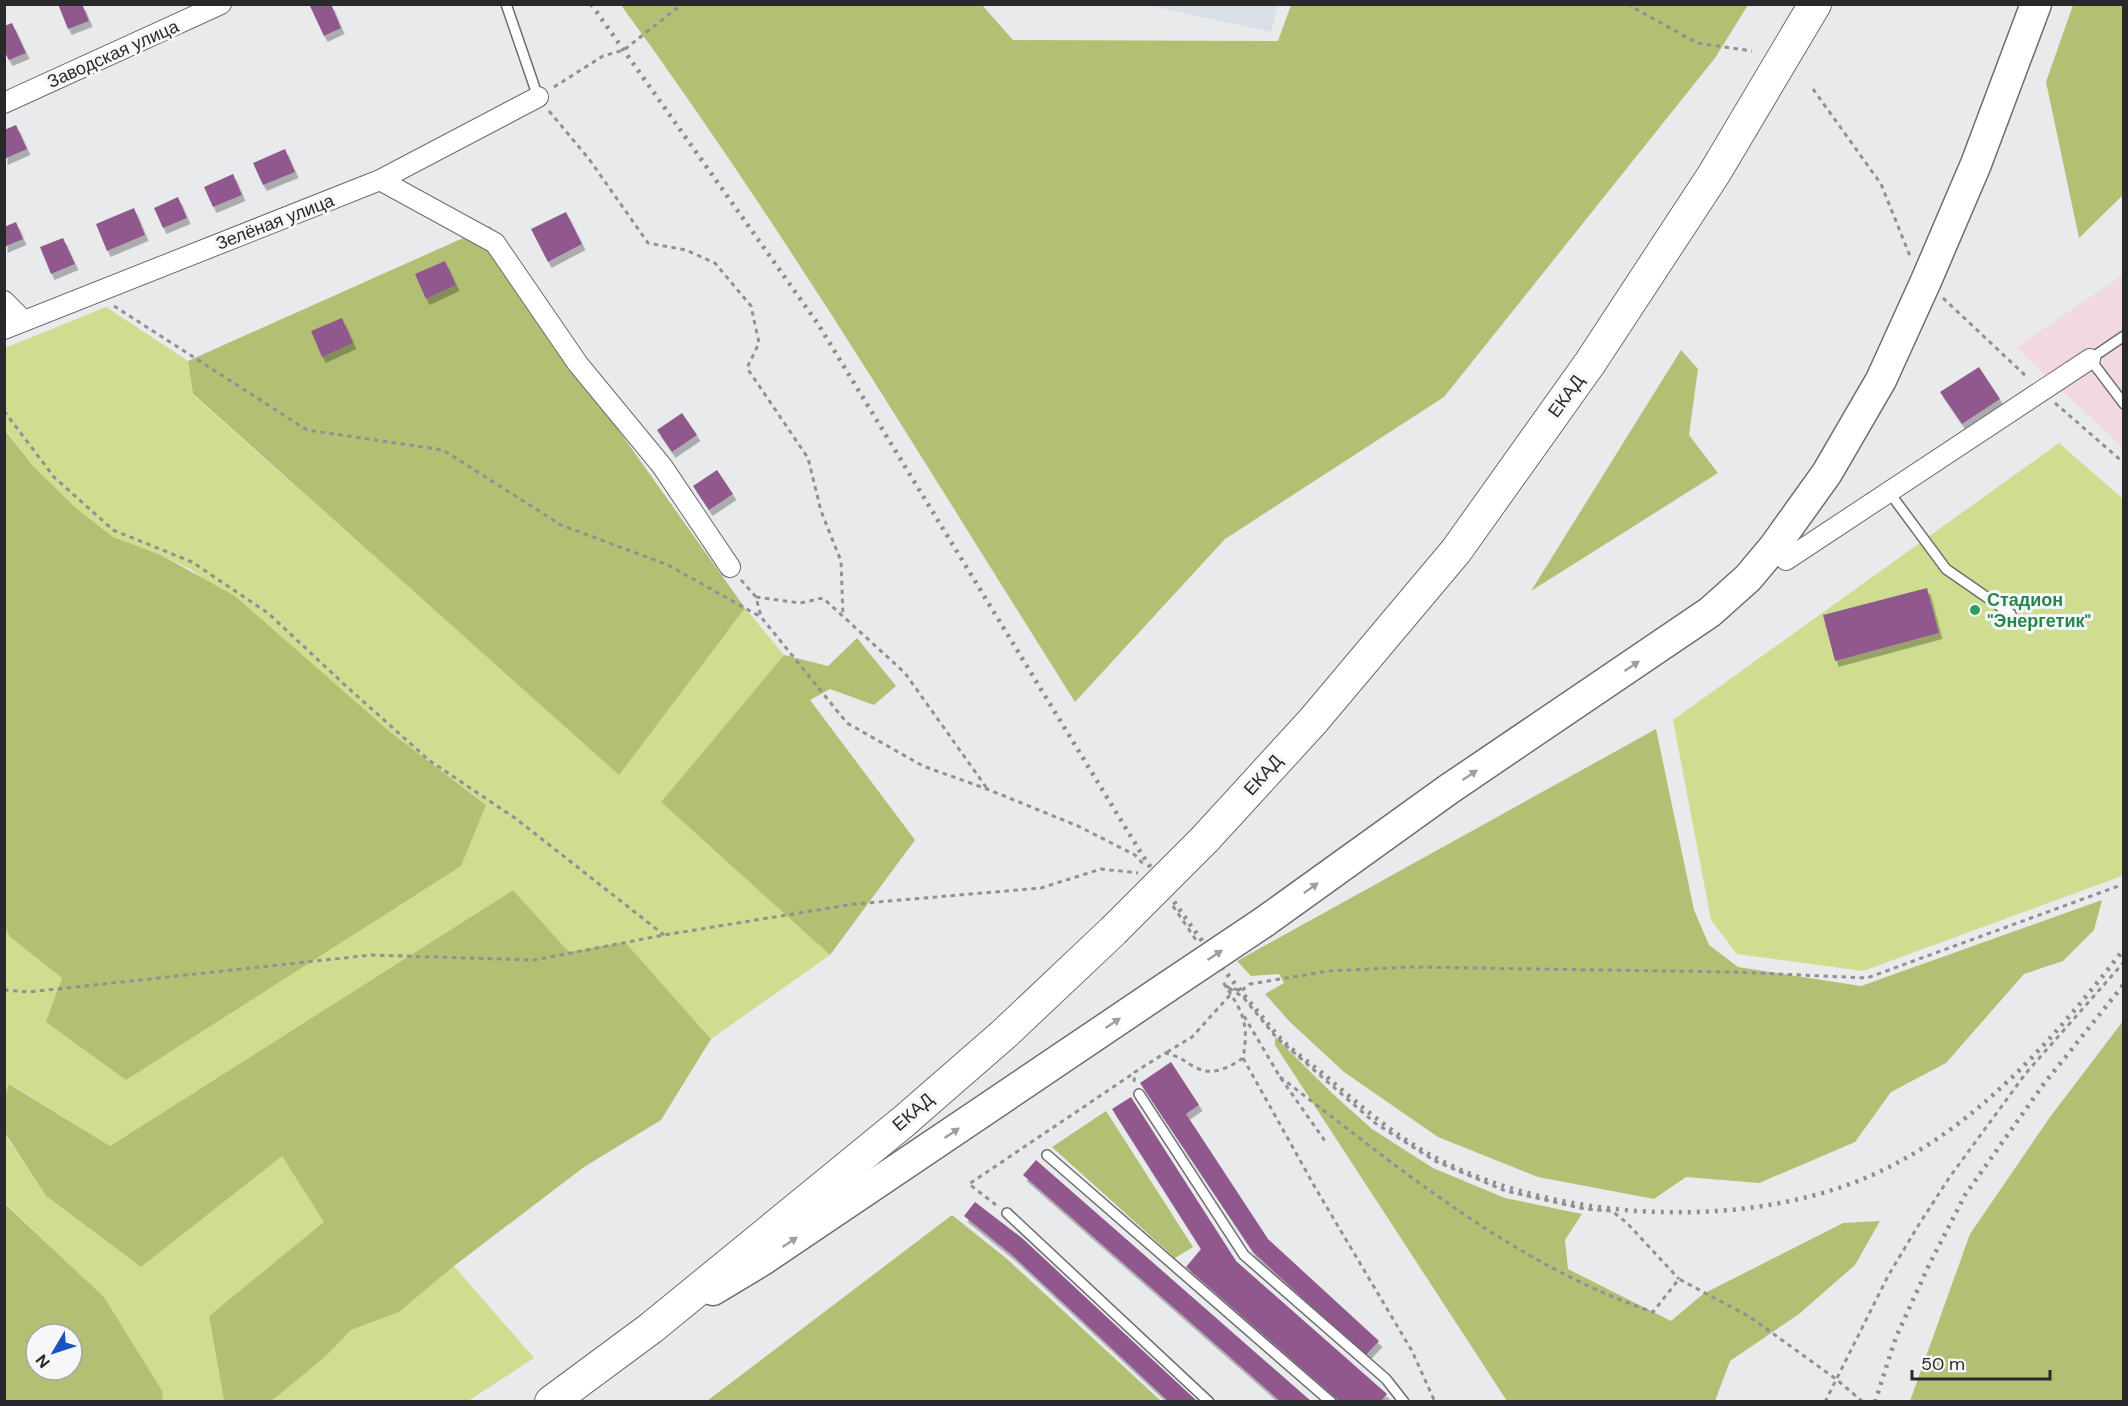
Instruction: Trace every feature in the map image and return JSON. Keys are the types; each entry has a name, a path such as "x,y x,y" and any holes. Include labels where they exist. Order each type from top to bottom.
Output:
{"highway":[{"name":"ЕКАД","path":"550,1401 651,1328 903,1122 1004,1034 1113,931 1205,839 1312,721 1456,551 1590,363 1714,174 1815,4"}],"main road":[{"path":"651,1328 761,1261 1264,922 1449,789 1710,612 1748,578 1774,547 1827,473 1881,380 1976,164 2036,4"}],"street":[{"name":"Заводская улица","path":"4,103 221,4"},
{"name":"Зелёная улица","path":"4,329 380,180 538,98"},
{"path":"380,180 495,243 578,364 662,466 730,567"},
{"path":"4,301 24,321"},
{"path":"1774,547 1786,560 2090,359"}],"lane":[{"path":"506,4 538,98"},
{"path":"2124,336 2090,359 2124,404"},
{"path":"1889,492 1946,569 2011,614"},
{"path":"1139,1094 1244,1255 1386,1379 1404,1401"},
{"path":"1047,1155 1331,1401"},
{"path":"1007,1213 1209,1401"}],"path":[{"path":"682,4 624,50 603,56 538,98 589,159 648,243 686,250 716,263 751,306 759,343 747,368 808,458 821,511 841,561 843,616"},
{"path":"1627,4 1696,43 1752,51"},
{"path":"1813,89 1881,184 1909,255 1926,281 2042,391 2124,463"},
{"path":"93,293 307,430 443,450 561,525 668,565 761,617 847,723 923,766 1078,826 1135,855 1148,869"},
{"path":"4,411 54,477 113,530 192,562 268,613 430,761 515,818 664,935"},
{"path":"730,567 756,597 761,617"},
{"path":"756,597 800,603 823,598 905,673 987,789"},
{"path":"4,990 29,992 371,956 534,960 664,935 854,904 1041,888 1101,869 1145,875"},
{"path":"1226,986 1240,991 1250,984 1329,971 1410,967 1723,972 1867,978 2123,886"},
{"path":"1174,906 1200,946"},
{"path":"1825,1401 1888,1276 1948,1178 2026,1073 2124,962"},
{"path":"1219,976 1280,1077 1325,1141"},
{"path":"1226,986 1243,997 1276,1037 1375,1123 1435,1161 1506,1191 1585,1209 1612,1211 1627,1222 1678,1279 1750,1317 1863,1401"},
{"path":"1139,1094 1133,1082 1135,1072 1192,1037 1231,994"},
{"path":"1242,1012 1247,1036 1243,1058 1316,1189 1413,1351 1436,1401"},
{"path":"1165,1053 1179,1056 1201,1070 1225,1070 1243,1058"},
{"path":"1280,1077 1409,1176 1509,1244 1612,1298 1653,1312 1678,1279"}],"shaded area":[{"path":"1147,5 1278,5 1271,32"},
{"path":"2123,275 2123,448 2016,347"}],"green space":[{"path":"621,5 982,5 1013,40 1278,41 1291,5 1748,5 1715,58 1444,397 1225,539 1075,702 797,262 740,175"},
{"path":"2073,5 2124,5 2123,195 2079,238 2046,82"},
{"path":"490,226 580,376 745,608 619,775 193,394 188,361"},
{"path":"106,307 188,361 193,395 619,774 745,608 784,655 661,802 830,955 711,1039 625,942 569,952 513,890 110,1146 10,1084 5,1097 5,927 10,937 62,978 486,805 389,731 192,570 161,555 113,538 77,509 34,467 5,429 5,348"},
{"path":"1681,350 1698,369 1689,435 1718,473 1531,591"},
{"path":"4,429 34,467 77,509 113,537 161,555 235,596 389,731 486,805 461,866 126,1080 46,1022 62,978 10,937 5,927"},
{"name":"Стадион \"Энергетик\"","path":"2059,443 2123,499 2124,873 2119,877 1863,971 1737,954 1711,920 1673,720"},
{"path":"857,638 896,686 874,705 830,689 810,700 915,840 830,955 661,802 784,655 828,666"},
{"path":"1656,729 1694,910 1709,945 1738,967 1861,986 2102,900 2094,930 2063,961 2024,974 1946,1063 1891,1092 1855,1142 1759,1183 1686,1177 1654,1199 1538,1177 1438,1137 1344,1072 1290,1022 1265,994 1284,983 1279,974 1251,976 1237,961"},
{"path":"513,890 569,952 625,942 711,1039 661,1120 584,1167 454,1266 399,1312 351,1330 326,1356 274,1399 224,1401 209,1316 324,1222 282,1156 141,1267 46,1196 5,1133 5,1097 9,1084 110,1146"},
{"path":"2123,1021 2123,1401 1910,1401 1970,1234 2050,1117"},
{"path":"1275,1037 1372,1129 1433,1168 1505,1198 1582,1214 1565,1240 1568,1269 1671,1321 1703,1294 1843,1223 1880,1221 1855,1265 1799,1314 1730,1361 1715,1401 1507,1401 1275,1045"},
{"path":"1106,1111 1193,1247 1175,1258 1052,1147"},
{"path":"4,1133 46,1196 141,1267 282,1155 325,1222 209,1316 224,1401 162,1401 163,1392 104,1297 5,1203"},
{"path":"4,1203 104,1297 163,1392 162,1401 5,1401"},
{"path":"952,1215 1007,1259 1161,1401 707,1401"},
{"path":"454,1266 534,1358 468,1401 268,1402 326,1356 351,1330 399,1312"}],"building":[{"path":"58,4 82,4 89,21 68,29"},
{"path":"309,4 331,4 341,28 324,36"},
{"path":"12,23 26,53 9,60 4,51 4,26"},
{"path":"16,125 27,149 4,159 4,130"},
{"path":"285,149 295,172 263,185 253,163"},
{"path":"233,174 242,195 213,207 204,187"},
{"path":"178,197 187,218 163,228 154,208"},
{"path":"134,208 145,235 107,251 96,224"},
{"path":"566,212 582,244 548,262 531,229"},
{"path":"16,222 23,239 4,247 4,227"},
{"path":"63,238 75,264 51,274 40,247"},
{"path":"445,261 456,285 426,299 415,274"},
{"path":"342,318 353,343 322,357 311,331"},
{"path":"1979,367 2000,399 1962,424 1940,392"},
{"path":"682,413 697,435 672,452 657,430"},
{"path":"717,470 733,494 709,510 693,486"},
{"path":"1927,588 1939,633 1835,661 1823,615"},
{"path":"1171,1062 1199,1105 1186,1114 1268,1239 1379,1341 1365,1356 1253,1252 1140,1083"},
{"path":"1131,1097 1236,1261 1387,1394 1380,1402 1340,1402 1186,1267 1201,1249 1112,1109"},
{"path":"1036,1160 1312,1402 1281,1402 1023,1175"},
{"path":"975,1202 1022,1238 1198,1402 1169,1402 1012,1255 964,1216"}],"railway":[{"path":"591,4 818,324 1141,853 1193,928 1281,1039 1380,1121 1421,1150 1487,1180 1543,1197 1603,1208 1664,1212 1725,1210 1785,1202 1842,1187 1893,1165 1928,1145 1991,1097 2020,1070 2074,1011 2124,949"},
{"path":"1875,1402 1896,1337 1965,1195 2043,1085 2124,984"}],"place":[{"name":"Стадион \"Энергетик\"","path":"1975,610"}]}
